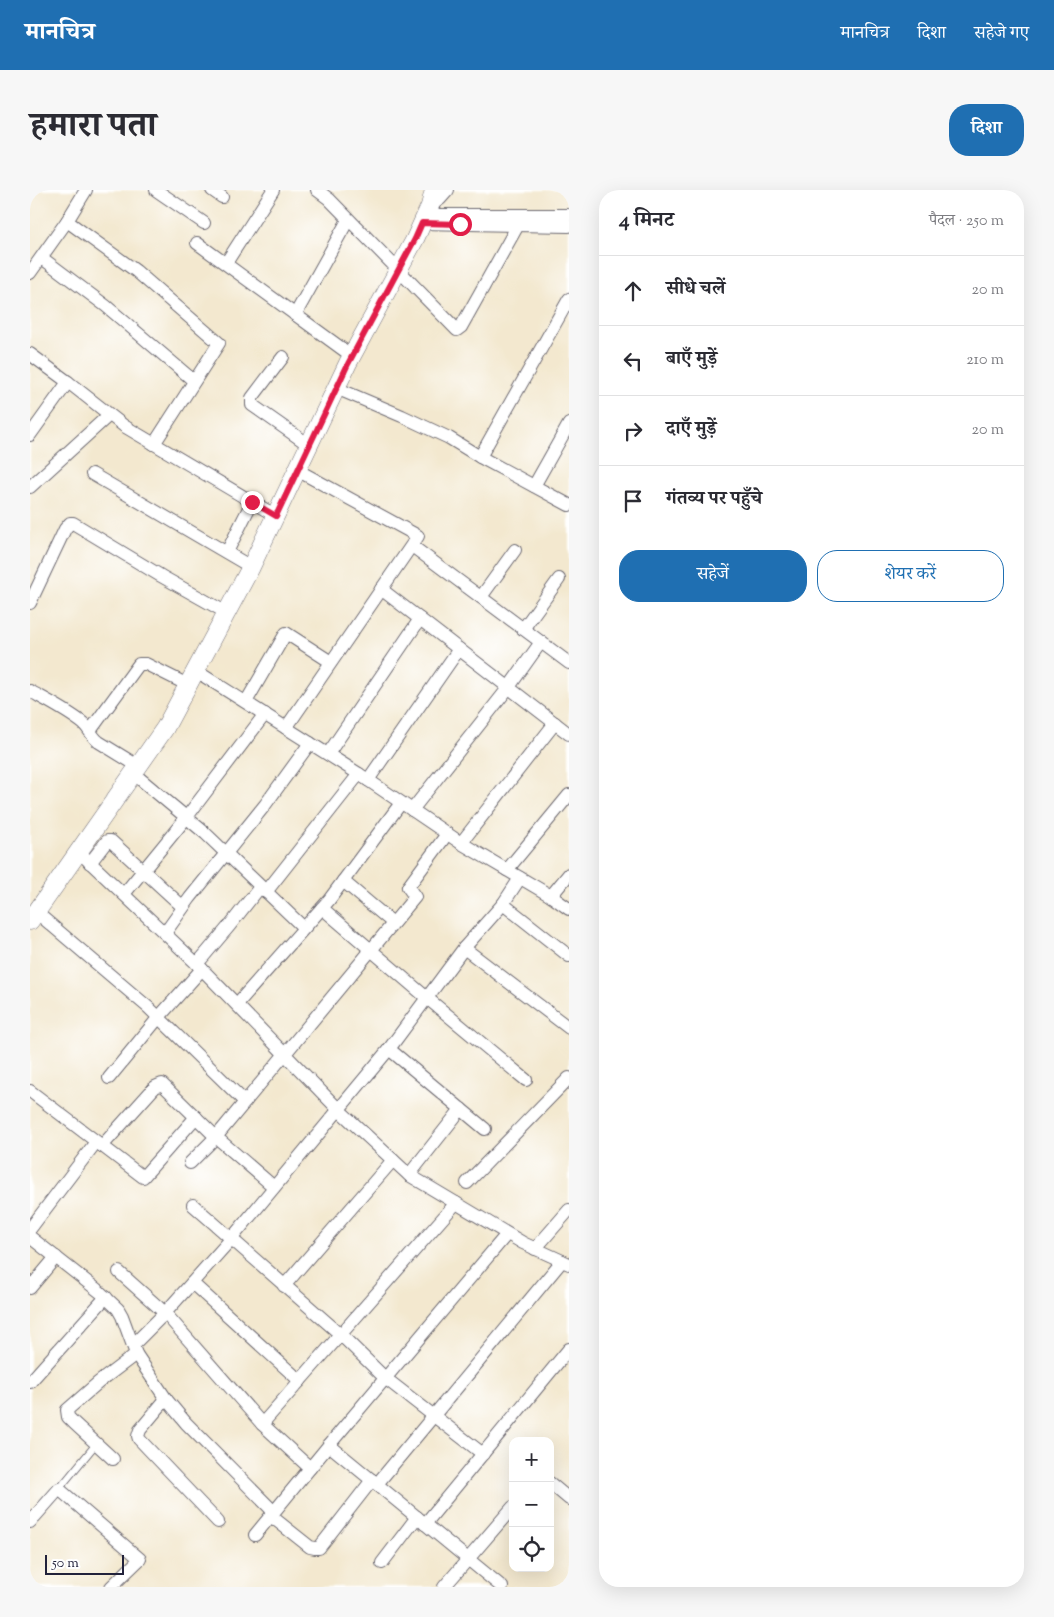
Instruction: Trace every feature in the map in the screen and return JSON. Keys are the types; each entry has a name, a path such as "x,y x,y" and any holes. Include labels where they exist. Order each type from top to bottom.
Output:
{"street":[{"path":"30,273 67,221 86,190"},
{"path":"156,190 204,223"},
{"path":"226,263 273,190"},
{"path":"317,190 329,198 454,329 459,329 518,225"},
{"path":"245,1102 159,1017 103,968 33,916 84,857 135,770 165,728 251,567 336,388 398,270 428,208 448,190"},
{"path":"428,208 569,215"},
{"path":"428,208 518,225 569,226"},
{"path":"296,315 348,220"},
{"path":"67,221 136,271 220,343 154,444"},
{"path":"197,243 352,356"},
{"path":"42,258 106,306 194,381"},
{"path":"480,457 569,300"},
{"path":"30,354 124,426 276,516"},
{"path":"283,356 252,398 252,405 309,445"},
{"path":"30,435 68,382"},
{"path":"336,388 436,431 569,505"},
{"path":"30,487 109,415"},
{"path":"534,486 569,424"},
{"path":"286,728 418,536 297,470"},
{"path":"92,474 251,567"},
{"path":"227,552 252,502"},
{"path":"30,603 65,530 70,523 73,523 227,613"},
{"path":"412,546 523,629 568,660"},
{"path":"481,597 515,550"},
{"path":"523,629 558,580"},
{"path":"381,589 569,734"},
{"path":"328,754 420,619"},
{"path":"246,702 286,633 331,662"},
{"path":"237,1004 322,908 509,687 541,642"},
{"path":"109,1078 230,926 363,777 459,649"},
{"path":"90,731 139,664 146,664 192,678 246,702 461,843 551,896 569,909"},
{"path":"30,691 76,718 90,731 94,738 135,770 304,928"},
{"path":"124,894 186,818 265,714"},
{"path":"461,843 555,723"},
{"path":"165,933 183,907 265,806 310,743"},
{"path":"507,870 569,795"},
{"path":"190,1163 216,1137 415,897 408,886 447,834"},
{"path":"84,857 109,841 113,842 183,907"},
{"path":"30,1237 106,1297 118,1309 134,1350 166,1399 186,1423 273,1514 310,1546 319,1548 566,1262 535,1249 409,1175 339,1110 200,966 84,857"},
{"path":"551,896 569,874"},
{"path":"113,1460 68,1417 67,1410 134,1350 232,1238 389,1049 464,948 503,904 520,878"},
{"path":"343,881 393,923"},
{"path":"503,904 569,956"},
{"path":"322,908 526,1080"},
{"path":"464,948 569,1028"},
{"path":"389,1049 485,1128"},
{"path":"467,1183 569,1078"},
{"path":"30,1229 99,1144 158,1085 162,1084 216,1137 274,1187"},
{"path":"30,1091 143,1177 196,1117"},
{"path":"409,1175 461,1109"},
{"path":"284,1286 393,1160"},
{"path":"262,1424 456,1203"},
{"path":"193,1205 340,1334 386,1378 483,1454"},
{"path":"535,1249 569,1210"},
{"path":"255,1535 508,1234"},
{"path":"30,1288 56,1257"},
{"path":"119,1272 166,1313 262,1424 310,1468"},
{"path":"192,1283 300,1381"},
{"path":"30,1382 106,1297"},
{"path":"382,1563 483,1454 569,1349"},
{"path":"166,1399 140,1430 139,1439 218,1522"},
{"path":"329,1445 502,1587"},
{"path":"554,1486 569,1498"},
{"path":"30,1522 59,1489 140,1559 111,1587"},
{"path":"444,1587 509,1516"}],"lane":[{"path":"59,1489 96,1444"}],"route":[{"path":"252,502 276,516 348,364 422,223 460,224"}]}
